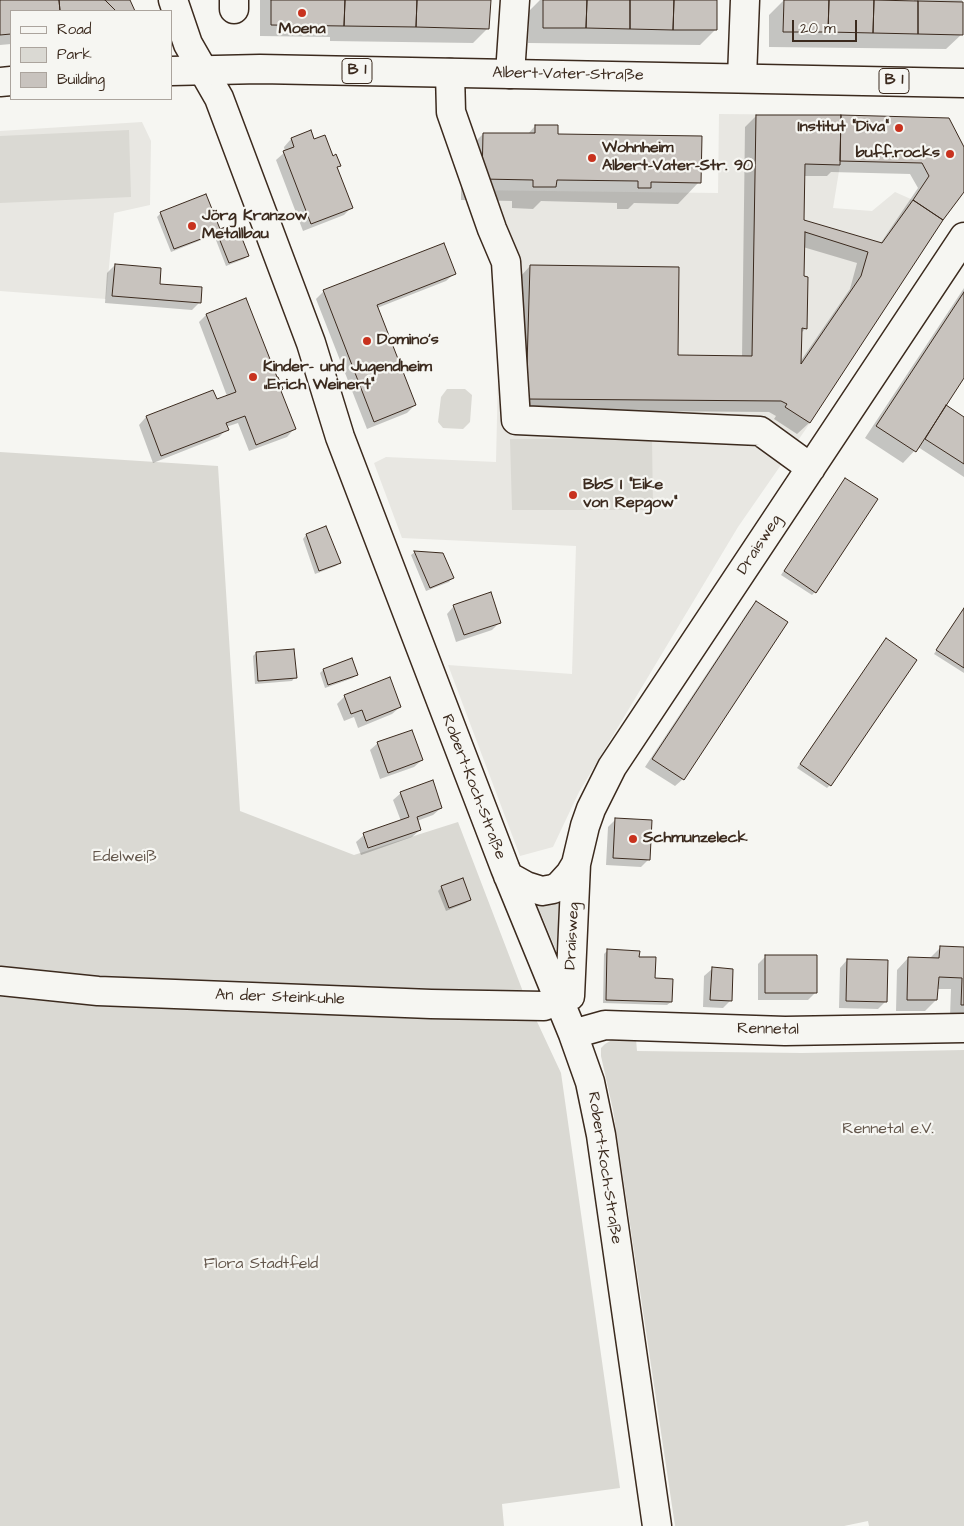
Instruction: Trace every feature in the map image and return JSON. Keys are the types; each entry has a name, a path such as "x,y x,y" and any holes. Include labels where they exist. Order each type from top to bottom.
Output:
{"street":[{"name":"Robert-Koch-Straße","path":"173,0 188,44 220,98 310,343 340,437 508,876 588,1075 598,1114 657,1526"},
{"path":"510,74 515,0"},
{"path":"742,78 744,0"},
{"name":"Albert-Vater-Straße","path":"172,71 450,72 964,83"},
{"path":"450,72 451,112 492,229 506,262 516,420 760,431 810,468"},
{"name":"Draisweg","path":"559,1001 570,996 576,864 584,826 612,767 964,237"},
{"name":"Draisweg","path":"508,876 534,890 547,890 559,886 576,864"},
{"name":"An der Steinkuhle","path":"0,981 78,990 431,1004 544,1006 559,1001"},
{"name":"Rennetal","path":"573,1034 605,1025 785,1031 964,1028"}],"shaded area":[{"name":"BbS I \"Eike von Repgow\"","path":"719,114 841,115 840,165 833,208 872,211 895,192 913,200 943,220 810,423 738,527 579,792 553,847 520,856 448,665 572,674 576,546 402,538 374,463 386,457 496,462 500,283 496,262 466,204 470,190 718,193"},
{"path":"142,122 151,141 150,205 114,213 106,299 0,291 0,131"}],"green space":[{"path":"129,130 131,197 0,203 0,136"},
{"path":"447,389 465,389 472,395 470,422 463,429 443,428 438,422 441,397"},
{"path":"652,438 653,510 512,510 510,439"},
{"name":"Edelweiß","path":"0,452 218,466 240,811 354,855 458,822 525,997 98,982 0,970"},
{"path":"562,898 556,950 536,902"},
{"name":"Flora Stadtfeld","path":"0,986 533,1013 561,1073 620,1488 502,1504 504,1526 0,1526"},
{"name":"Rennetal e.V.","path":"636,1039 637,1051 802,1053 964,1050 964,1526 869,1526 868,1521 844,1526 675,1526 613,1110 601,1056 601,1048 605,1044 612,1040"}],"building":[{"path":"0,0 59,0 60,10 10,10 10,34 0,35"},
{"path":"59,0 105,0 115,10 60,10"},
{"path":"105,0 130,0 135,10 115,10"},
{"path":"271,0 345,0 344,26 271,25"},
{"path":"345,0 417,0 416,27 344,26"},
{"path":"417,0 491,0 489,29 416,27"},
{"path":"543,0 587,0 586,28 543,28"},
{"path":"587,0 630,0 630,29 586,28"},
{"path":"630,0 674,0 673,30 630,29"},
{"path":"674,0 717,0 717,30 673,30"},
{"path":"784,0 829,0 828,32 783,32"},
{"path":"829,0 874,0 873,33 828,32"},
{"path":"874,0 918,1 918,34 873,33"},
{"path":"918,1 963,2 963,35 918,34"},
{"path":"756,115 841,115 840,165 805,164 804,220 882,243 913,200 943,220 810,423 785,407 787,404 781,401 526,399 530,265 679,267 678,355 752,356","holes":["805,232 868,252 861,276 801,364 802,328 807,329 808,277 804,276"]},
{"path":"841,115 949,118 964,147 964,192 943,220 913,200 929,176 922,163 840,161"},
{"name":"Wohnheim Albert-Vater-Str. 90","path":"535,125 558,125 558,134 702,136 701,183 651,182 651,188 638,188 638,181 557,180 556,187 533,187 533,180 482,179 483,133 535,133"},
{"path":"311,130 314,139 325,135 333,156 336,154 341,166 337,167 353,208 311,224 283,151 294,147 291,138"},
{"name":"Jörg Kranzow Metallbau","path":"206,194 220,229 236,223 249,256 229,263 217,233 174,249 160,212"},
{"name":"Domino's","path":"444,243 456,274 377,305 416,405 374,422 323,290"},
{"path":"115,264 161,268 160,284 202,287 201,303 112,296"},
{"path":"964,292 964,378 916,452 876,426"},
{"name":"Kinder- und Jugendheim „Erich Weinert“","path":"246,298 283,389 281,391 296,429 256,445 245,416 226,423 229,430 161,456 146,416 213,390 217,399 236,392 206,314"},
{"path":"946,405 964,417 964,464 925,439"},
{"path":"845,478 878,499 816,593 784,571"},
{"path":"326,526 341,563 319,571 306,534"},
{"path":"414,551 443,553 454,578 430,588"},
{"path":"491,592 501,623 464,635 453,605"},
{"path":"756,601 788,622 684,780 652,759"},
{"path":"964,608 964,668 936,650"},
{"path":"886,638 917,660 831,786 800,764"},
{"path":"294,649 297,678 258,681 256,652"},
{"path":"352,658 358,675 328,685 323,669"},
{"path":"390,677 401,707 366,721 362,710 351,714 344,695"},
{"path":"412,730 423,760 388,773 377,742"},
{"path":"433,780 442,808 417,817 421,830 368,848 363,833 409,817 400,792"},
{"name":"Schmunzeleck","path":"615,818 652,820 650,860 613,858"},
{"path":"463,878 471,900 449,908 441,886"},
{"path":"940,946 964,947 964,1005 961,1005 962,978 939,977 937,1000 907,1000 908,957 939,958"},
{"path":"607,949 640,951 639,957 656,957 655,978 673,979 672,1002 606,1000"},
{"path":"765,955 817,955 817,993 765,993"},
{"path":"847,959 888,960 887,1002 846,1001"},
{"path":"712,967 733,969 732,1001 710,1000"}],"place":[{"name":"Moena","path":"302,13"},
{"name":"Institut \"Diva\"","path":"899,128"},
{"name":"buff.rocks","path":"950,154"},
{"name":"Wohnheim Albert-Vater-Str. 90","path":"592,158"},
{"name":"Jörg Kranzow Metallbau","path":"192,226"},
{"name":"Domino's","path":"367,341"},
{"name":"Kinder- und Jugendheim „Erich Weinert“","path":"253,377"},
{"name":"BbS I \"Eike von Repgow\"","path":"573,495"},
{"name":"Schmunzeleck","path":"633,839"}]}
